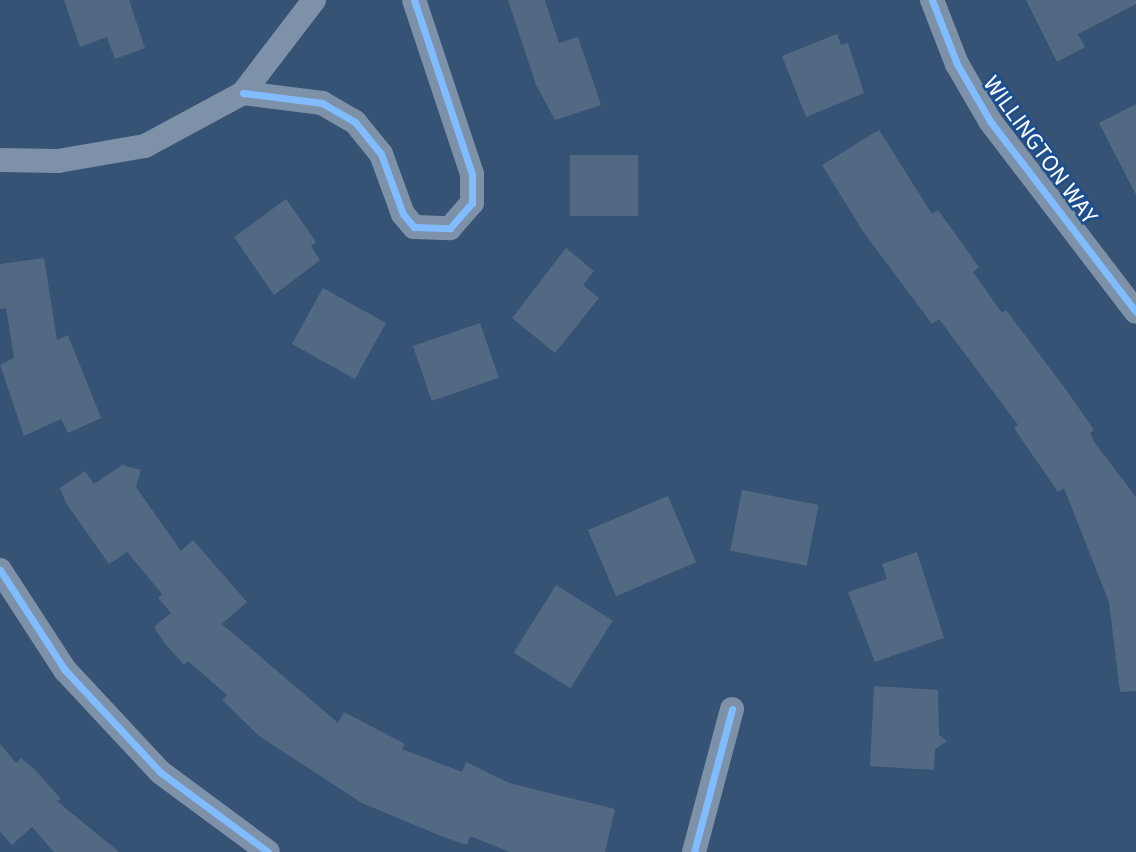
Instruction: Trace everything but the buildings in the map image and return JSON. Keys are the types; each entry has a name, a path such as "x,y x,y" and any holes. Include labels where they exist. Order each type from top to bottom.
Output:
{"street":[{"path":"0,160 58,161 145,146 243,93 314,0"},
{"path":"243,93 322,103 355,122 381,154 403,214 414,227 450,228 472,204 472,174 414,0"},
{"name":"WILLINGTON WAY","path":"932,0 957,64 990,121 1135,307"},
{"path":"0,570 65,670 160,772 268,852"},
{"path":"694,852 732,709"}],"cycle path":[{"path":"243,93 322,103 355,122 381,154 403,214 414,227 450,228 472,203 472,174 414,0"},
{"path":"932,0 957,64 990,121 1136,312"},
{"path":"0,570 65,670 160,772 268,852"},
{"path":"694,852 732,709"}]}
